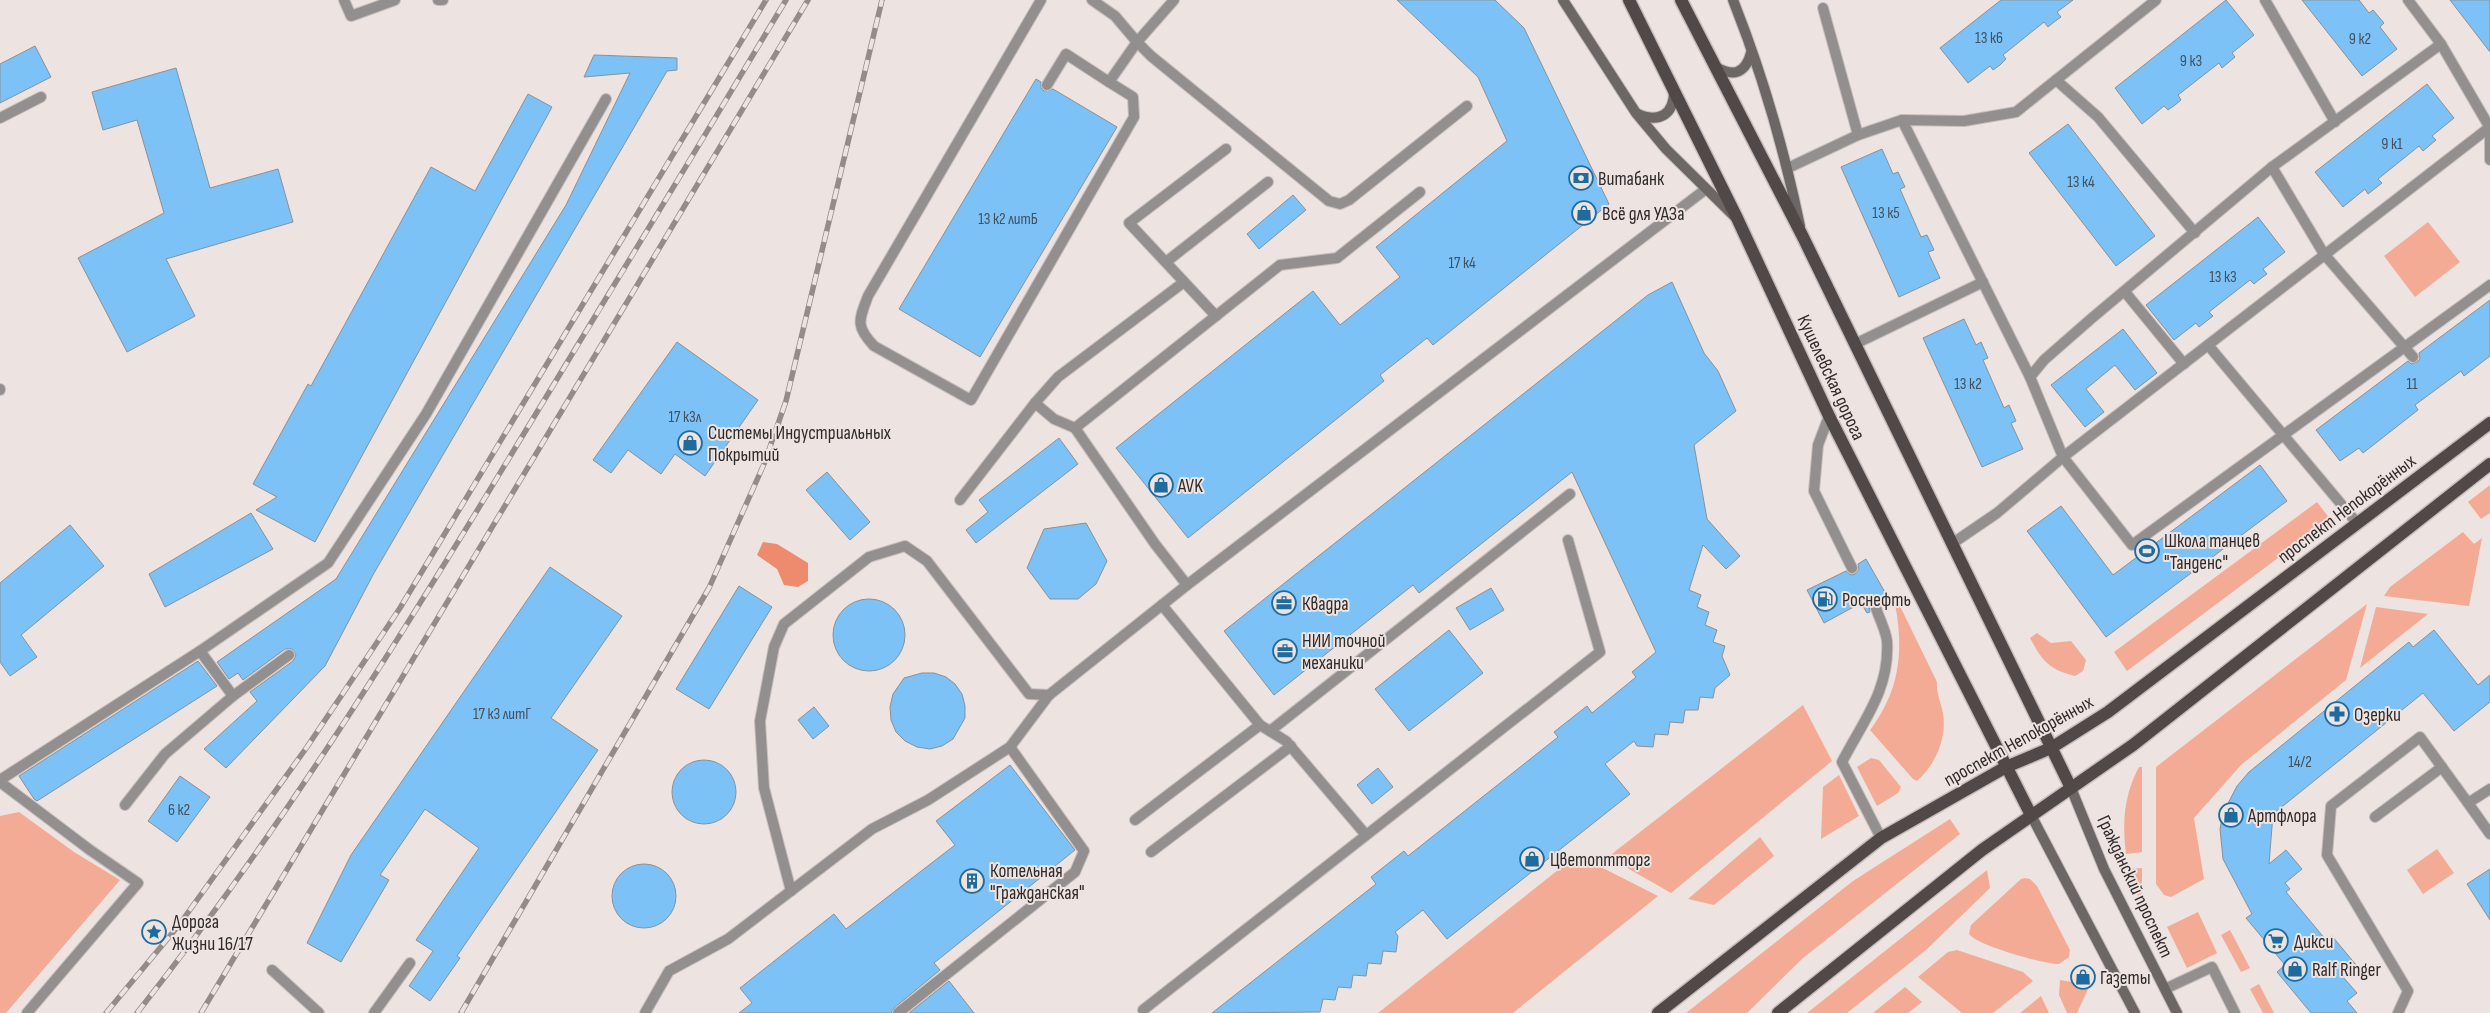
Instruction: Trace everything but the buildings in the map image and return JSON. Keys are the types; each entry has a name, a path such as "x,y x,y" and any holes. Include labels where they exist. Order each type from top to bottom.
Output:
{"main road":[{"path":"1563,0 1636,113 1666,149 1737,218"},
{"name":"Кушелевская дорога","path":"1629,0 1737,218 1829,416 2006,767"},
{"name":"Кушелевская дорога","path":"1681,0 1856,344 2051,748"},
{"path":"1733,0 1751,53 1760,72 1788,168 1802,236"},
{"path":"1716,67 1727,73 1735,74 1748,61 1751,53"},
{"path":"1636,113 1656,118 1666,114 1674,102 1674,90"},
{"name":"проспект Непокорённых","path":"1658,1013 1881,838 2006,767 2051,748 2108,712 2490,424"},
{"path":"1778,1013 1982,850 2133,745 2490,464"},
{"name":"Гражданский проспект","path":"2051,748 2071,788 2104,870 2177,1013"},
{"path":"2006,767 2135,1013"}],"lane":[{"path":"344,0 351,16 395,0"},
{"path":"438,0 443,0"},
{"path":"1041,0 868,296 859,320 862,333 874,346 971,400 1134,117 1133,97 1066,54 1047,85"},
{"path":"1092,0 1115,16 1151,56 1321,195 1340,204 1349,200 1467,106"},
{"path":"1109,82 1137,42 1174,0"},
{"path":"1788,168 1858,135 1902,120 1964,121 2016,112 2156,0"},
{"path":"2265,0 2335,122"},
{"path":"2408,0 2441,44 2490,127 2490,160"},
{"path":"1823,8 1858,135"},
{"path":"2030,377 2044,360 2272,167 2441,44"},
{"path":"2056,80 2098,117 2195,233"},
{"path":"0,118 41,97"},
{"path":"27,1013 138,884 0,781 200,651 328,562 426,414 606,99"},
{"path":"1902,120 2030,377 2063,457 2132,545 2490,285"},
{"path":"1953,543 1998,513 2063,457 2490,127"},
{"path":"1216,316 1129,223 1226,149"},
{"path":"2272,167 2324,254 2413,357"},
{"path":"1166,262 1268,182"},
{"path":"645,1013 669,972 728,939 872,829 928,800 952,782 1010,747 1049,695 1162,605 1706,189"},
{"path":"1076,428 1280,265 1337,258 1420,192"},
{"path":"960,500 1035,403 1058,377 1184,282"},
{"path":"1856,344 1983,282"},
{"path":"2125,292 2184,364"},
{"path":"2208,345 2357,523"},
{"path":"1035,403 1054,420 1076,428 1155,544 1188,585"},
{"path":"1829,416 1818,445 1814,491 1852,568"},
{"path":"1270,731 1570,494"},
{"path":"1143,1010 1600,652 1568,540"},
{"path":"791,891 764,779 760,721 774,647 784,624 869,557 905,546 927,560 1029,694 1049,695"},
{"path":"1162,605 1260,725 1291,746 1366,835"},
{"path":"1876,608 1887,640 1884,677 1878,699 1842,762 1881,838"},
{"path":"200,651 233,696"},
{"path":"125,805 165,754 233,696 289,655"},
{"path":"1135,820 1260,725"},
{"path":"2398,1013 2408,991 2327,855 2331,806 2420,737 2490,834"},
{"path":"1151,852 1291,746"},
{"path":"898,1013 1075,872 1084,851 1010,747"},
{"path":"2375,817 2442,767"},
{"path":"2468,803 2490,788"},
{"path":"374,1013 410,964"},
{"path":"2165,989 2212,967 2234,1013"},
{"path":"272,970 318,1013"}],"shaded area":[{"path":"2428,222 2460,262 2415,297 2384,256"},
{"path":"2490,485 2490,513 2481,519 2468,502"},
{"path":"2317,502 2330,519 2127,671 2114,652"},
{"path":"2463,532 2474,544 2482,538 2469,606 2384,596 2390,587"},
{"path":"763,542 777,544 808,563 808,581 798,587 784,585 777,569 757,555"},
{"path":"1898,602 1937,682 1944,722 1942,741 1935,759 1917,781 1913,779 1870,730 1888,700 1897,670 1899,638 1895,604"},
{"path":"2367,604 2346,680 2241,765 2194,818 2204,879 2171,897 2164,895 2156,884 2156,767"},
{"path":"2376,607 2428,614 2360,668"},
{"path":"2037,633 2051,643 2071,641 2086,660 2083,671 2075,676 2053,667 2043,659 2030,638"},
{"path":"1803,705 1832,761 1671,893 1608,857"},
{"path":"1871,758 1879,760 1901,787 1898,793 1877,806 1857,767"},
{"path":"2139,767 2142,767 2142,852 2126,854 2125,809 2130,788"},
{"path":"1839,775 1859,816 1821,839 1823,787"},
{"path":"19,812 74,852 120,880 6,1013 0,1013 0,816"},
{"path":"1950,819 1960,834 1803,958 1747,1013 1686,1013 1853,881"},
{"path":"1760,837 1774,856 1714,905 1688,899"},
{"path":"2437,849 2454,873 2423,894 2407,870"},
{"path":"1577,855 1658,896 1513,1013 1378,1013"},
{"path":"2142,868 2142,895 2138,897 2128,869"},
{"path":"1987,870 1990,888 1926,950 1847,1013 1807,1013"},
{"path":"2021,879 2030,879 2037,886 2070,950 2069,957 2059,964 2026,958 1997,949 1975,939 1969,934 1971,925"},
{"path":"2198,912 2217,953 2187,968 2167,927"},
{"path":"2230,930 2250,968 2241,972 2221,935"},
{"path":"1957,950 2023,972 2033,981 1993,1013 1962,1013 1918,977 1948,952"},
{"path":"2060,980 2090,985 2077,1013 2067,1013 2059,995"},
{"path":"2259,984 2274,1013 2263,1013 2250,989"},
{"path":"1905,987 1922,1002 1908,1013 1873,1013"},
{"path":"2041,996 2049,1013 2020,1013"}],"railway":[{"path":"106,1013 179,925 307,747 400,608 766,0"},
{"path":"137,1013 240,875 338,732 475,514 786,0"},
{"path":"201,1013 808,0"},
{"path":"461,1013 709,588 764,464 786,401 882,0"}],"place":[{"name":"Витабанк","path":"1581,178"},
{"name":"Всё для УАЗа","path":"1584,213"},
{"name":"Системы Индустриальных Покрытий","path":"690,443"},
{"name":"AVK","path":"1161,485"},
{"name":"Школа танцев \"Танденс\"","path":"2147,551"},
{"name":"Роснефть","path":"1825,599"},
{"name":"Квадра","path":"1284,603"},
{"name":"НИИ точной механики","path":"1285,651"},
{"name":"Озерки","path":"2337,714"},
{"name":"Артфлора","path":"2231,815"},
{"name":"Цветоптторг","path":"1532,859"},
{"name":"Котельная \"Гражданская\"","path":"972,881"},
{"name":"Дорога Жизни 16/17","path":"154,932"},
{"name":"Дикси","path":"2276,941"},
{"name":"Ralf Ringer","path":"2295,969"},
{"name":"Газеты","path":"2083,977"}]}
